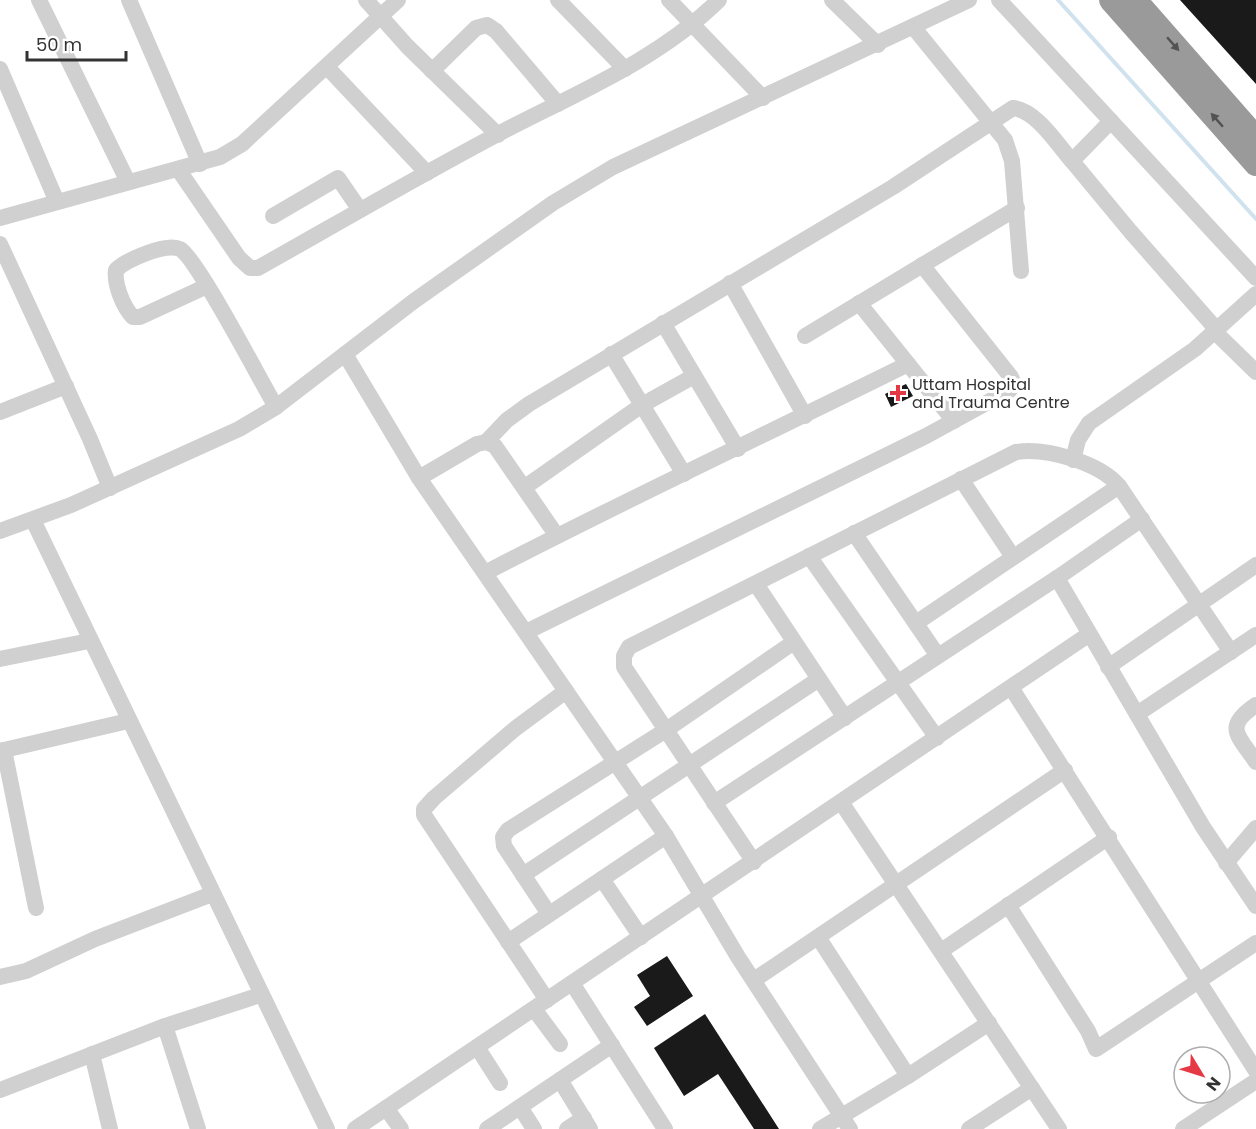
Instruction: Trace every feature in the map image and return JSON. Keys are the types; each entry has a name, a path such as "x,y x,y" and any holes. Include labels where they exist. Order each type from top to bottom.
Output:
{"highway":[{"path":"1111,0 1256,164"},
{"path":"1135,0 1256,138"}],"street":[{"path":"39,0 128,182"},
{"path":"129,0 200,164"},
{"path":"366,0 432,71 498,135"},
{"path":"0,218 220,157 242,144 398,0"},
{"path":"558,0 625,69"},
{"path":"669,0 763,98"},
{"path":"178,169 239,258 250,268 258,268 427,173 625,69 693,25 719,0"},
{"path":"832,0 878,45"},
{"path":"0,531 110,488 239,429 276,407 414,301 553,203 613,167 914,28 936,6 969,0"},
{"path":"999,0 1256,278"},
{"path":"432,71 476,28 487,25 496,31 558,104"},
{"path":"914,28 1005,140 1012,161 1021,271"},
{"path":"327,67 427,173"},
{"path":"0,69 57,202"},
{"path":"419,478 477,444 486,442 507,420 529,404 893,186 992,124 1013,108 1022,109 1072,161 1216,331 1256,372"},
{"path":"1072,161 1111,121"},
{"path":"273,216 338,178 360,210"},
{"path":"805,336 1017,208"},
{"path":"0,246 66,386 110,488"},
{"path":"207,286 140,317 133,317 128,312 114,277 116,270 123,263 172,246 186,253 207,286 276,407"},
{"path":"526,632 746,526 954,421 1010,390 1014,382 922,265"},
{"path":"730,283 805,416"},
{"path":"1073,460 1078,440 1089,423 1195,349 1256,294"},
{"path":"859,303 954,421"},
{"path":"663,322 738,449"},
{"path":"345,354 419,478 666,836 754,980 846,1122"},
{"path":"611,354 684,474"},
{"path":"485,573 908,364"},
{"path":"525,487 642,405 694,376"},
{"path":"0,411 66,386"},
{"path":"486,442 500,450 557,536"},
{"path":"754,862 624,667 624,656 629,647 1016,452 1033,449 1092,464 1109,475 1142,519 1231,652"},
{"path":"961,479 1013,557"},
{"path":"916,623 1119,486"},
{"path":"714,803 1057,578 1142,519"},
{"path":"33,520 89,641 327,1129"},
{"path":"854,533 938,656"},
{"path":"809,556 937,738"},
{"path":"1108,668 1256,565"},
{"path":"1057,578 1088,635 1226,863 1256,906"},
{"path":"756,584 845,718"},
{"path":"355,1129 1088,635"},
{"path":"1137,714 1256,635"},
{"path":"0,659 89,641"},
{"path":"549,914 504,846 503,837 508,830 666,730 794,642"},
{"path":"523,875 819,679"},
{"path":"1012,688 1256,1071"},
{"path":"560,1044 508,942 424,815 424,809 516,728 566,691"},
{"path":"1256,705 1239,716 1236,725 1238,735 1256,762"},
{"path":"36,908 2,750 128,721"},
{"path":"754,980 1065,770"},
{"path":"841,802 1059,1129"},
{"path":"1226,863 1256,828"},
{"path":"508,942 666,836"},
{"path":"941,951 1109,837"},
{"path":"602,879 641,937"},
{"path":"0,977 26,971 95,939 212,894"},
{"path":"1008,905 1088,1031 1096,1049 1256,943"},
{"path":"818,937 908,1076"},
{"path":"572,982 665,1129"},
{"path":"0,1090 165,1026 260,995"},
{"path":"820,1129 846,1122 908,1076 989,1023"},
{"path":"165,1026 198,1129"},
{"path":"487,1129 612,1045"},
{"path":"477,1047 500,1083"},
{"path":"92,1054 110,1129"},
{"path":"560,1080 587,1124 567,1129"},
{"path":"1184,1129 1256,1081"},
{"path":"969,1129 1032,1088"},
{"path":"520,1107 534,1129"},
{"path":"386,1108 401,1129"}],"building":[{"path":"1180,0 1256,0 1256,84"},
{"path":"906,384 913,396 891,407 885,394"},
{"path":"667,956 693,996 647,1026 634,1007 650,996 637,975"},
{"path":"705,1014 779,1129 754,1129 718,1074 684,1096 654,1048"}],"waterway":[{"path":"1058,0 1256,219"}],"place":[{"name":"Uttam Hospital and Trauma Centre","path":"898,393"}]}
